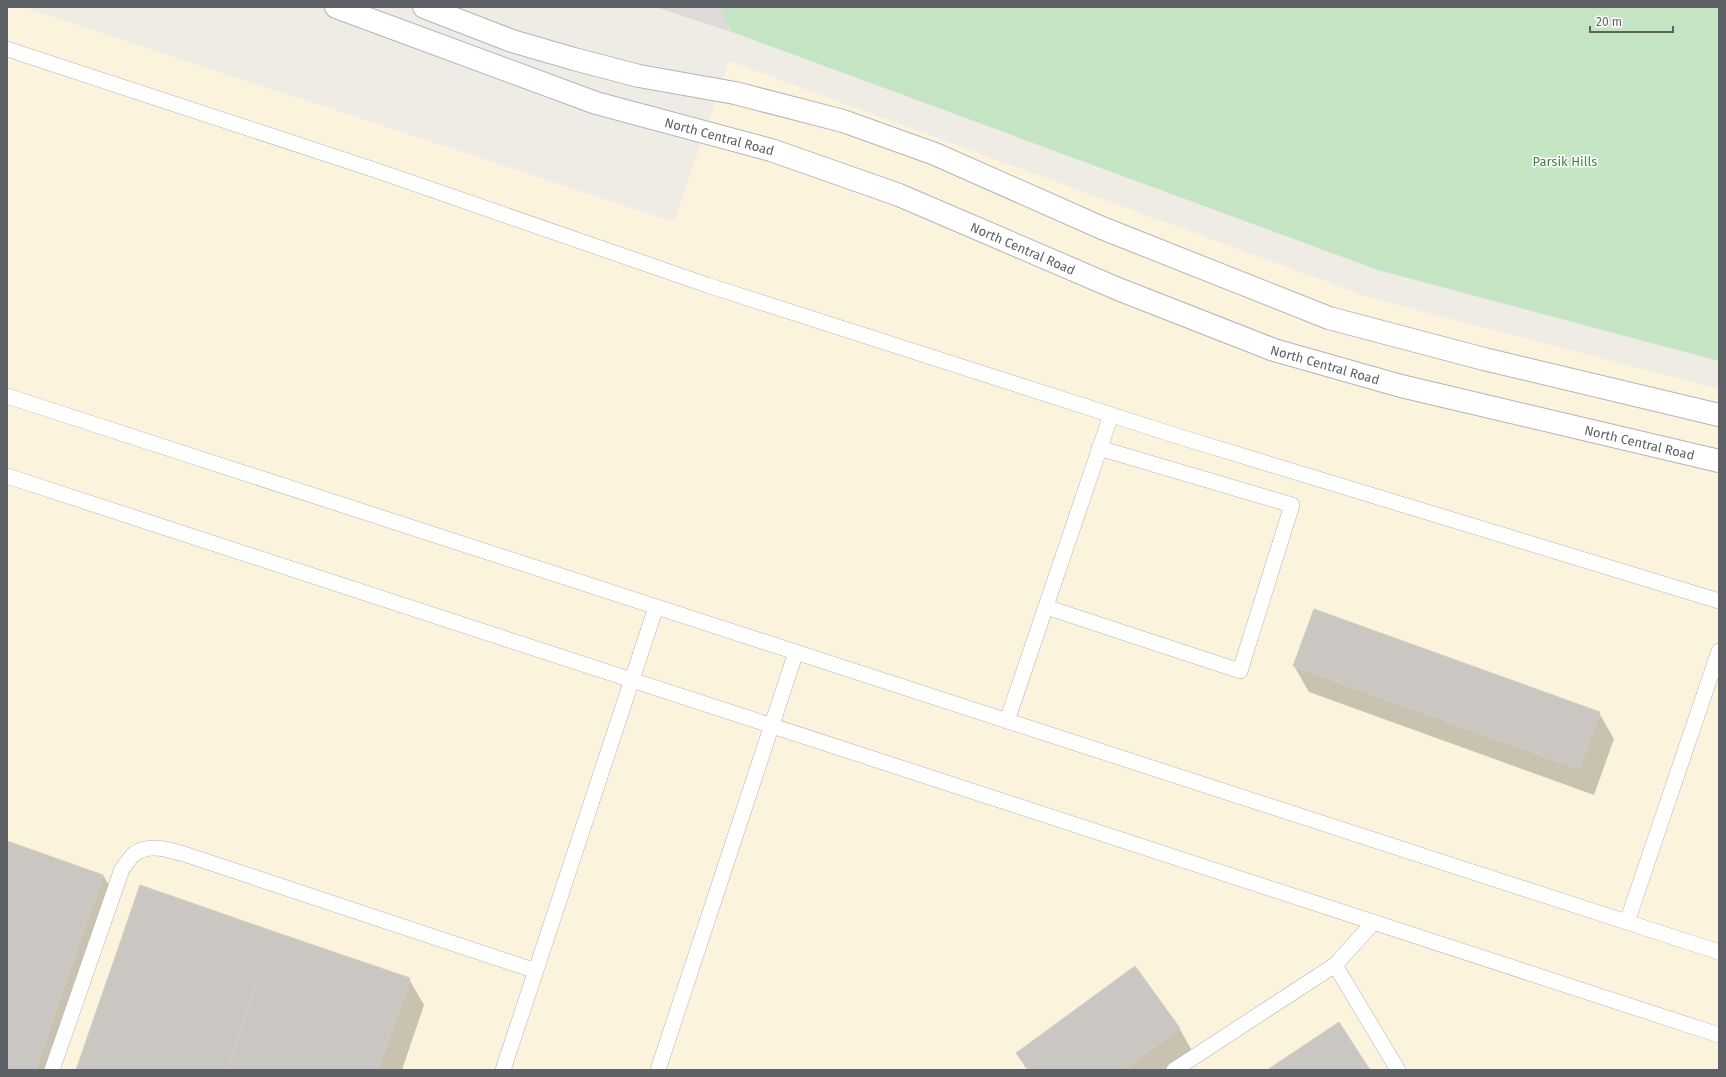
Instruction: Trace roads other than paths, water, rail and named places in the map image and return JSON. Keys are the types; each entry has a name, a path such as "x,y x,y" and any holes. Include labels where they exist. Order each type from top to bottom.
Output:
{"main road":[{"name":"North Central Road","path":"336,7 596,103 771,150 899,195 1118,289 1274,350 1401,386 1719,461"},
{"path":"409,34 419,7"},
{"path":"424,7 512,41 574,59 639,76 735,94 843,121 935,154 1102,228 1329,318 1484,360 1719,415"}],"lane":[{"path":"7,49 375,170 707,285 1111,414 1719,601"},
{"path":"7,396 1719,952"},
{"path":"1007,721 1111,414"},
{"path":"1046,607 1240,671 1292,505 1099,448"},
{"path":"7,476 1719,1035"},
{"path":"503,1070 656,607"},
{"path":"1627,922 1719,651"},
{"path":"658,1070 796,652"},
{"path":"52,1070 122,869 134,854 147,849 163,848 190,856 536,970"},
{"path":"1174,1070 1335,965 1374,923"},
{"path":"1335,965 1398,1070"}],"park label":[{"name":"Parsik Hills","path":"1565,161"}]}
